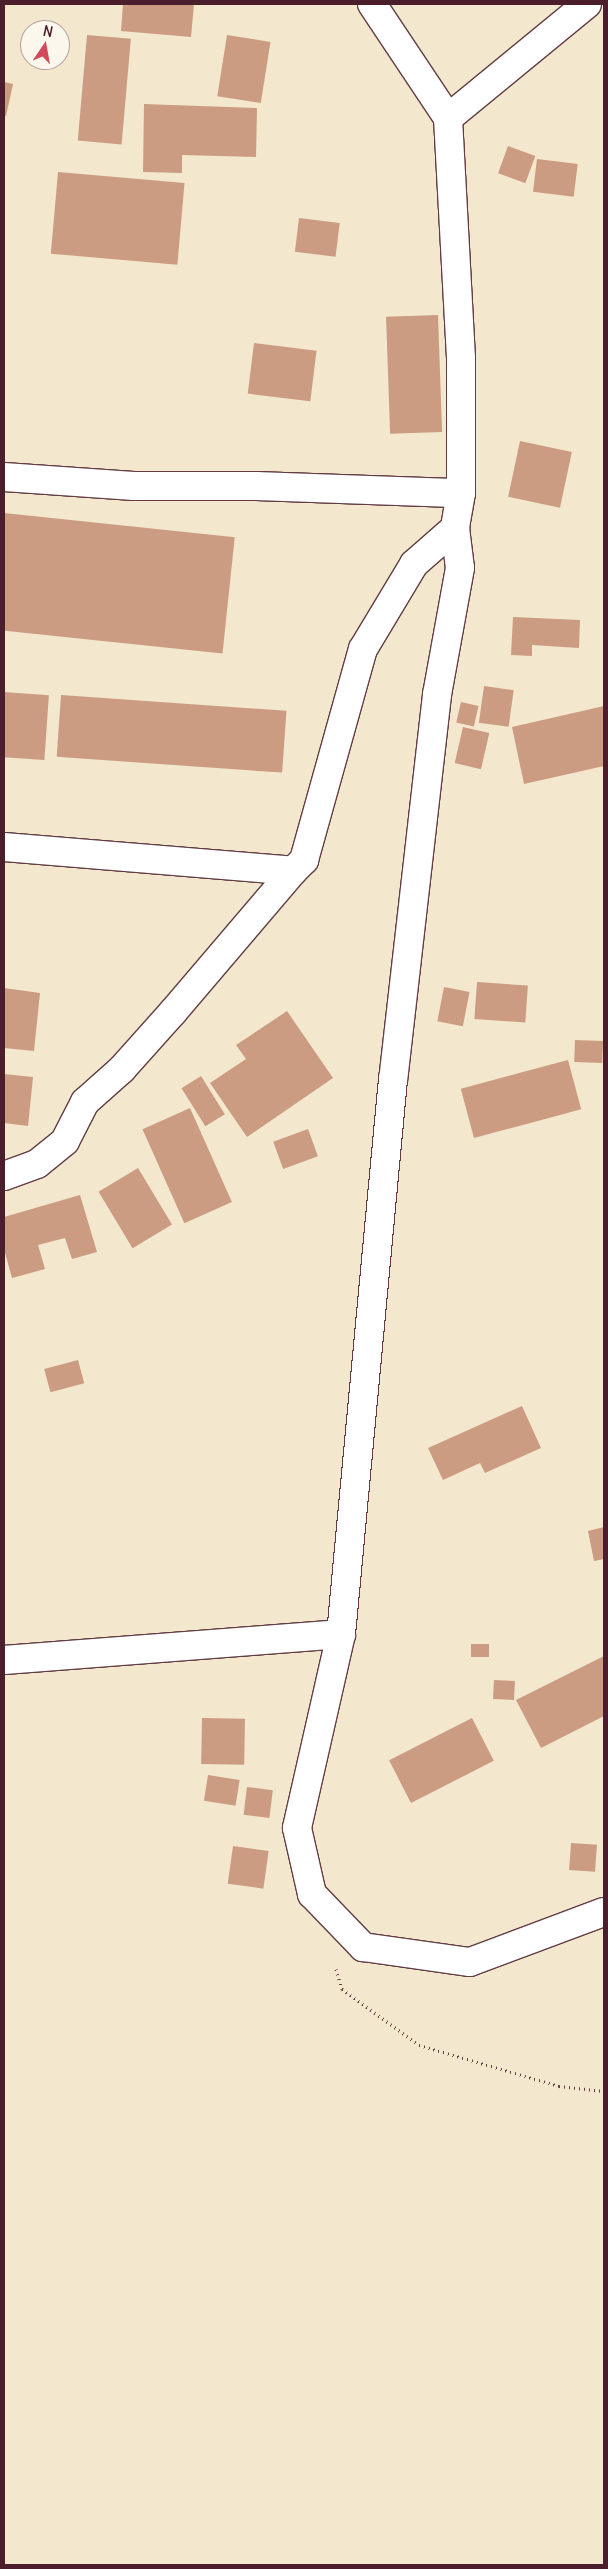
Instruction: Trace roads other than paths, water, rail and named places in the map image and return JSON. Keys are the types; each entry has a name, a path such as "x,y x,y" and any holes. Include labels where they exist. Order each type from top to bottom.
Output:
{"street":[{"path":"372,4 448,118 461,358 461,493 455,528 460,568 437,695 393,1079 341,1634 297,1828 312,1894 363,1947 470,1962 604,1912"},
{"path":"448,118 587,4"},
{"path":"4,477 134,486 256,486 461,493"},
{"path":"4,1176 37,1164 65,1142 85,1102 122,1069 304,860 363,649 414,564 455,528"},
{"path":"4,847 294,871"},
{"path":"4,1660 341,1634"}]}
